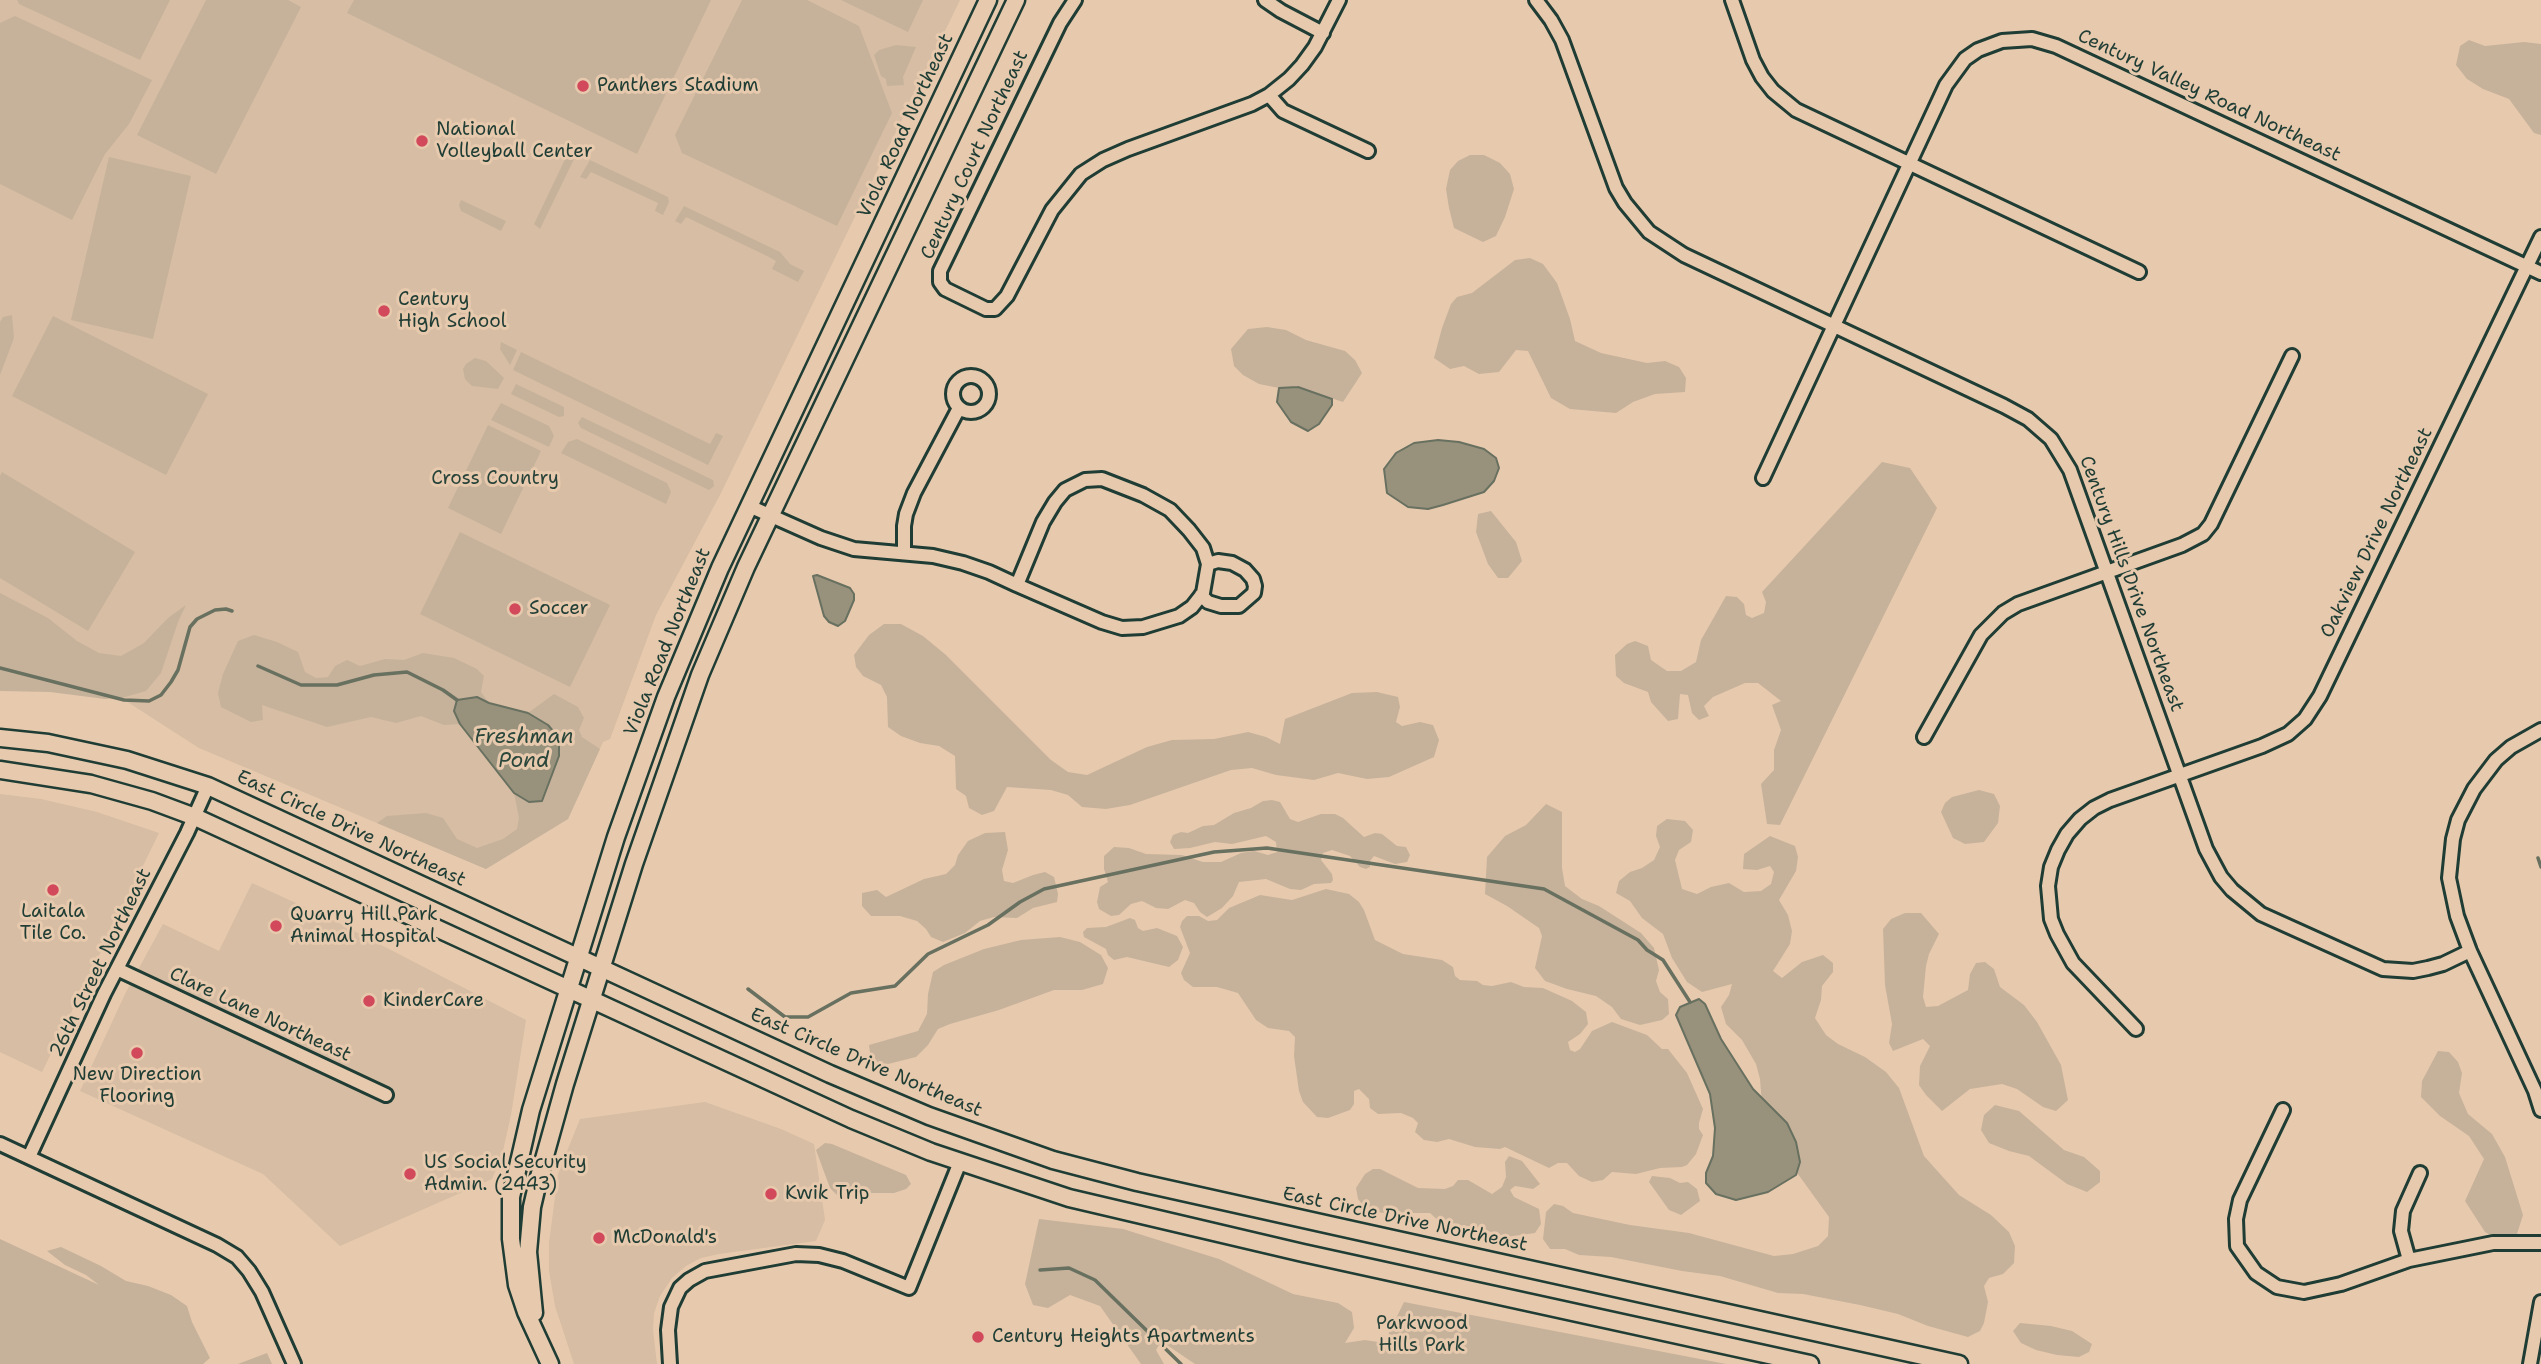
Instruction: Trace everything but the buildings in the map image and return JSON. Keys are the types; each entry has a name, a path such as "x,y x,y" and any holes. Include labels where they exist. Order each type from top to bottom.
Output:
{"main road":[{"name":"Viola Road Northeast","path":"550,1364 526,1312 512,1260 511,1197 531,1110 616,837 658,717 716,579 988,0"},
{"name":"Viola Road Northeast","path":"537,1332 528,1252 532,1207 550,1135 656,796 700,675 770,516 1016,0"},
{"name":"East Circle Drive Northeast","path":"0,738 48,743 117,757 208,786 897,1103 1053,1160 1137,1182 1959,1364"},
{"path":"0,770 91,784 152,801 195,817 833,1112 960,1162 1069,1198 1810,1364"}],"street":[{"name":"Century Court Northeast","path":"1075,0 1060,23 940,271 940,282 945,289 970,303 992,310 1003,303 1052,210 1081,174 1128,149 1252,104 1269,95"},
{"path":"1265,0 1323,33"},
{"path":"1339,0 1323,33 1302,65 1269,95 1283,111 1368,151"},
{"name":"Century Hills Drive Northeast","path":"1536,0 1562,40 1616,188 1643,225 1665,244 1833,327 2004,406 2041,429 2061,452 2108,572 2213,863 2232,890 2262,914 2383,969 2413,971 2428,968 2470,951"},
{"path":"1731,0 1753,60 1773,91 1796,110 2139,272"},
{"name":"Century Valley Road Northeast","path":"1763,478 1946,85 1965,59 1978,50 2002,41 2032,39 2056,46 2541,273"},
{"name":"Oakview Drive Northeast","path":"2136,1029 2073,963 2063,948 2051,919 2048,903 2051,867 2067,834 2094,808 2278,738 2297,727 2313,709 2541,237"},
{"path":"1924,737 1990,623 2018,604 2182,545 2203,534 2211,524 2292,356"},
{"path":"904,554 906,513 959,408"},
{"path":"749,506 821,538 854,549 933,556 963,563 1122,628 1143,627 1179,616 1192,607 1207,580 1208,564 1203,548 1170,510 1143,495 1102,479 1084,481 1065,490 1049,512 1017,585"},
{"path":"1201,595 1221,606 1239,606 1254,593 1255,586 1245,570 1232,563 1218,561 1208,564"},
{"path":"2541,730 2511,747 2496,760 2474,789 2458,820 2449,859 2449,878 2456,916 2535,1091 2541,1110"},
{"name":"26th Street Northeast","path":"29,1157 117,969 195,817 208,786"},
{"name":"Clare Lane Northeast","path":"117,969 386,1095"},
{"path":"2283,1110 2240,1200 2236,1219 2237,1246 2256,1273 2277,1287 2304,1292 2341,1284 2409,1261 2493,1243 2541,1243"},
{"path":"0,1144 217,1245 237,1257 249,1270 262,1292 294,1364"},
{"path":"670,1364 668,1331 671,1307 680,1288 705,1271 796,1254 811,1254 843,1261 909,1288 960,1162"},
{"path":"2409,1261 2401,1231 2403,1211 2420,1173"},
{"path":"2530,1364 2541,1302"}],"shaded area":[{"name":"Century High School","path":"0,0 960,0 721,493 656,615 610,739 603,742 568,819 486,869 199,748 0,620"},
{"path":"0,794 41,799 97,812 159,833 42,1072 0,1052"},
{"path":"252,883 331,919 526,1020 511,1115 502,1155 492,1179 340,1246 263,1174 80,1091 126,992 163,924 219,951"},
{"path":"705,1102 781,1129 814,1144 825,1220 816,1241 719,1254 701,1258 686,1266 672,1278 660,1296 654,1313 657,1364 574,1364 555,1306 549,1271 549,1243 558,1174 580,1119"}],"green space":[{"path":"17,0 170,0 140,60 19,4"},
{"path":"206,0 288,0 301,7 216,174 137,135"},
{"name":"Panthers Stadium","path":"354,0 711,0 637,154 347,13"},
{"path":"742,0 807,0 859,26 892,113 837,226 682,153 675,135"},
{"path":"841,0 923,0 908,32"},
{"path":"15,16 152,80 129,124 105,154 72,220 0,184 0,23"},
{"path":"2469,40 2485,46 2524,42 2541,44 2541,135 2534,133 2509,99 2483,89 2467,79 2456,65 2460,46"},
{"path":"896,45 916,47 903,77 904,85 887,86 874,55 879,50"},
{"path":"570,149 576,155 540,229 534,224"},
{"path":"1470,155 1484,155 1500,163 1510,174 1514,189 1496,236 1483,242 1454,228 1446,189 1450,170 1458,161"},
{"path":"109,157 191,176 153,339 71,320"},
{"path":"590,160 668,197 669,202 663,215 655,211 658,203 591,172 586,179 580,177"},
{"path":"461,200 506,221 501,231 461,211"},
{"path":"684,206 780,252 790,264 804,271 798,282 772,269 776,261 769,257 686,217 681,224 675,221"},
{"path":"1530,258 1543,264 1557,283 1575,341 1601,353 1647,363 1665,361 1679,367 1686,378 1685,392 1655,394 1633,402 1616,413 1570,409 1551,398 1528,351 1516,350 1499,372 1479,374 1464,366 1450,369 1434,358 1451,304 1457,297 1472,293 1515,260"},
{"path":"12,315 14,338 0,375 0,322 3,317"},
{"path":"53,316 208,394 166,475 12,396"},
{"path":"1267,327 1286,330 1306,340 1345,351 1355,360 1362,373 1343,402 1298,387 1279,388 1259,384 1243,375 1234,366 1231,349 1248,329"},
{"path":"501,342 517,350 510,365 500,349"},
{"path":"521,352 710,444 716,433 723,436 708,465 513,370"},
{"path":"475,358 486,361 504,378 498,389 472,386 465,379 463,369"},
{"path":"516,384 564,407 564,416 559,417 511,394"},
{"path":"501,403 549,426 554,436 549,447 491,420"},
{"path":"582,417 713,480 714,486 709,490 581,428 578,423"},
{"name":"Cross Country","path":"488,425 541,451 501,534 448,508"},
{"path":"577,439 667,483 671,492 666,504 561,453 568,442"},
{"path":"1882,462 1910,468 1937,508 1780,825 1767,824 1761,784 1774,770 1774,750 1781,730 1772,705 1781,701 1758,683 1745,683 1713,697 1704,706 1709,716 1699,720 1692,713 1688,695 1680,694 1678,719 1668,721 1651,702 1648,692 1624,683 1616,676 1615,655 1627,644 1635,641 1648,646 1651,660 1667,671 1681,671 1696,662 1701,640 1726,596 1737,597 1744,604 1746,615 1752,618 1764,613 1766,602 1762,592"},
{"path":"2,472 135,552 88,631 0,578"},
{"path":"1491,511 1516,542 1522,561 1508,578 1498,578 1488,564 1476,532 1478,514"},
{"name":"Soccer","path":"460,532 610,605 570,687 420,614"},
{"path":"0,593 48,618 77,641 99,653 121,656 144,643 168,618 186,605 161,673 146,691 105,699 50,692 0,691"},
{"path":"884,624 901,624 923,636 946,655 1051,760 1068,772 1087,775 1147,747 1172,740 1214,739 1248,732 1280,744 1285,719 1352,693 1377,692 1398,697 1400,707 1396,722 1402,726 1420,722 1433,725 1439,740 1434,757 1389,777 1367,779 1338,773 1314,780 1276,775 1252,768 1231,770 1130,805 1106,809 1082,807 1068,795 1051,790 1007,787 994,811 982,815 969,808 966,796 956,789 955,756 939,746 901,736 888,727 887,697 881,685 863,676 856,667 854,655 869,635"},
{"path":"254,635 298,652 305,672 316,678 328,677 335,666 347,660 360,666 385,659 404,660 423,653 454,658 477,669 484,676 481,692 489,703 477,697 454,711 460,724 444,725 421,716 396,723 371,717 327,727 262,705 263,720 251,722 221,707 218,693 223,674 238,641"},
{"path":"554,694 578,707 584,718 579,730 582,737 600,749 568,819 486,869 377,823 387,816 426,813 443,818 457,839 477,848 503,839 517,829 519,818 514,793 529,802 542,801 559,757 548,725 528,713"},
{"path":"1979,790 1994,794 2000,806 1998,823 1984,842 1965,844 1953,838 1941,812 1952,797"},
{"path":"1272,800 1280,802 1290,819 1298,822 1321,814 1335,814 1364,837 1375,833 1382,834 1397,846 1406,847 1410,855 1407,862 1395,864 1374,856 1370,867 1366,869 1360,867 1350,856 1332,850 1323,853 1321,860 1332,874 1331,883 1314,884 1301,890 1290,889 1266,879 1239,882 1233,896 1222,908 1207,917 1194,903 1185,900 1168,909 1156,908 1142,901 1131,904 1119,915 1111,916 1099,909 1097,902 1100,887 1108,882 1104,856 1114,847 1129,848 1146,854 1182,855 1203,862 1221,862 1241,853 1254,851 1268,855 1277,852 1276,842 1266,836 1232,844 1215,842 1174,849 1170,842 1173,835 1214,825 1234,813"},
{"path":"1546,804 1562,812 1562,868 1565,886 1582,899 1599,906 1641,933 1654,948 1659,970 1656,981 1660,992 1668,999 1669,1014 1662,1020 1640,1025 1621,1019 1612,1007 1596,996 1545,981 1535,968 1542,936 1539,928 1485,894 1487,857 1505,836 1526,825"},
{"path":"1667,819 1685,821 1693,830 1691,842 1679,850 1675,860 1682,889 1697,894 1729,883 1744,892 1761,891 1771,884 1774,872 1770,866 1757,870 1743,869 1744,854 1770,836 1795,846 1798,857 1796,871 1779,900 1788,915 1792,931 1790,944 1773,971 1782,978 1802,962 1823,955 1833,963 1833,972 1822,986 1815,1018 1826,1035 1886,1072 1899,1088 1924,1156 1959,1195 1991,1215 2009,1232 2015,1246 2014,1263 2003,1274 1989,1278 1984,1286 1988,1302 1980,1331 1968,1337 1898,1314 1860,1305 1803,1294 1778,1293 1720,1276 1611,1257 1579,1255 1565,1249 1550,1249 1543,1239 1546,1212 1554,1204 1573,1213 1630,1225 1689,1233 1774,1256 1793,1254 1818,1246 1828,1236 1829,1217 1790,1163 1762,1105 1756,1064 1742,1040 1726,1024 1721,1007 1732,984 1702,992 1687,982 1672,958 1663,934 1642,918 1630,901 1616,893 1619,881 1654,860 1660,847 1656,836 1657,826"},
{"path":"1005,832 1008,850 1002,870 1004,881 1013,883 1045,872 1054,877 1057,902 1033,908 1017,918 994,917 980,921 965,933 943,942 931,937 917,921 900,916 871,916 862,906 862,893 877,890 886,897 924,879 946,874 955,865 958,855 968,841 985,833"},
{"path":"1326,889 1349,894 1359,902 1375,940 1403,954 1442,960 1453,967 1455,976 1460,980 1477,981 1492,986 1511,982 1524,987 1543,988 1572,1001 1586,1012 1588,1024 1568,1042 1570,1050 1575,1052 1580,1049 1592,1031 1612,1022 1647,1035 1662,1049 1668,1049 1687,1073 1703,1109 1699,1129 1703,1135 1696,1154 1682,1167 1660,1168 1636,1174 1612,1172 1603,1180 1592,1182 1579,1176 1567,1163 1558,1163 1549,1168 1505,1147 1475,1147 1449,1139 1437,1142 1424,1140 1415,1132 1418,1123 1413,1118 1401,1113 1378,1114 1370,1108 1369,1099 1359,1089 1354,1091 1354,1104 1350,1110 1328,1118 1317,1117 1303,1102 1299,1091 1294,1056 1295,1037 1289,1031 1268,1028 1256,1020 1238,993 1217,987 1193,987 1184,980 1181,973 1190,953 1180,927 1187,916 1199,916 1208,921 1217,920 1229,908 1260,895 1292,900"},
{"path":"1905,913 1921,913 1939,934 1926,966 1923,997 1926,1007 1938,1006 1968,990 1970,974 1976,963 1985,962 1994,969 2000,987 2024,1005 2037,1022 2061,1065 2068,1100 2056,1111 2043,1107 2017,1089 2002,1084 1970,1089 1942,1111 1926,1095 1919,1085 1920,1066 1930,1046 1923,1039 1893,1051 1889,1043 1892,1024 1885,985 1883,929 1891,919"},
{"path":"1130,918 1135,920 1138,928 1143,931 1157,928 1177,936 1183,947 1178,960 1169,967 1127,957 1114,960 1106,949 1084,937 1083,932 1087,928 1106,927"},
{"path":"1060,937 1080,942 1101,955 1108,968 1103,984 1082,990 1054,990 950,1024 938,1029 916,1057 884,1065 871,1060 869,1045 918,1031 927,1014 933,972 984,949 1021,940"},
{"path":"2438,1051 2449,1052 2458,1062 2462,1073 2459,1093 2468,1114 2492,1134 2505,1157 2523,1215 2517,1234 2499,1240 2485,1232 2465,1201 2484,1159 2469,1136 2440,1116 2421,1097 2422,1081"},
{"path":"1995,1105 2019,1111 2064,1150 2084,1157 2100,1171 2100,1182 2087,1192 2067,1184 2029,1156 1989,1143 1981,1130 1984,1115"},
{"path":"825,1143 906,1175 911,1184 894,1193 872,1193 841,1199 830,1188 816,1150"},
{"path":"1509,1156 1522,1161 1540,1184 1533,1189 1515,1186 1510,1190 1514,1197 1539,1209 1541,1224 1535,1233 1506,1237 1476,1227 1442,1224 1430,1213 1383,1213 1367,1210 1358,1199 1356,1188 1365,1174 1373,1169 1380,1169 1418,1188 1445,1189 1458,1180 1468,1180 1492,1194 1502,1187 1506,1177 1505,1162"},
{"path":"1652,1176 1670,1178 1680,1183 1688,1182 1697,1189 1700,1201 1681,1215 1669,1210 1649,1182"},
{"name":"Parkwood Hills Park","path":"1039,1219 1123,1229 1219,1259 1293,1294 1338,1303 1352,1312 1354,1328 1345,1343 1365,1340 1384,1343 1404,1302 1726,1364 1195,1364 1167,1345 1159,1345 1156,1350 1164,1364 1141,1364 1100,1306 1070,1295 1048,1308 1033,1305 1025,1284"},
{"path":"0,1239 99,1285 47,1251 61,1247 126,1281 171,1295 187,1306 210,1358 203,1364 0,1364"},
{"path":"2020,1323 2072,1331 2092,1344 2089,1352 2079,1357 2036,1350 2021,1343 2013,1331"},
{"path":"267,1353 272,1364 238,1364"}],"water":[{"path":"1298,387 1332,399 1332,405 1319,424 1308,431 1291,422 1277,402 1279,388"},
{"path":"1438,440 1484,449 1496,458 1499,468 1494,481 1484,492 1428,509 1408,507 1387,493 1384,469 1396,453 1414,443"},
{"path":"817,575 850,588 854,594 845,621 838,626 824,616 813,576"},
{"name":"Freshman Pond","path":"477,697 489,703 528,713 548,725 559,738 559,756 542,801 529,802 514,793 460,724 454,711 457,700"},
{"path":"1699,999 1705,1004 1721,1039 1753,1089 1787,1123 1796,1142 1800,1162 1796,1175 1768,1192 1736,1200 1716,1194 1706,1183 1706,1173 1713,1156 1715,1128 1710,1094 1676,1015 1680,1007"}],"waterway":[{"path":"0,668 124,700 149,701 161,695 171,682 178,670 190,627 197,619 215,610 232,611"},
{"path":"258,666 301,685 337,685 374,675 407,672 457,700"},
{"path":"748,989 785,1017 808,1017 851,993 895,986 928,954 988,925 1044,889 1214,852 1267,848 1544,889 1638,940 1647,950 1663,960 1690,1002"},
{"path":"2538,858 2541,867"},
{"path":"1040,1270 1069,1268 1095,1280 1181,1364"}],"place":[{"name":"Panthers Stadium","path":"583,86"},
{"name":"National Volleyball Center","path":"422,141"},
{"name":"Century High School","path":"384,311"},
{"name":"Soccer","path":"515,609"},
{"name":"Laitala Tile Co.","path":"53,890"},
{"name":"Quarry Hill Park Animal Hospital","path":"276,926"},
{"name":"KinderCare","path":"369,1001"},
{"name":"New Direction Flooring","path":"137,1053"},
{"name":"US Social Security Admin. (2443)","path":"410,1174"},
{"name":"Kwik Trip","path":"771,1194"},
{"name":"McDonald's","path":"599,1238"},
{"name":"Century Heights Apartments","path":"978,1337"}]}
